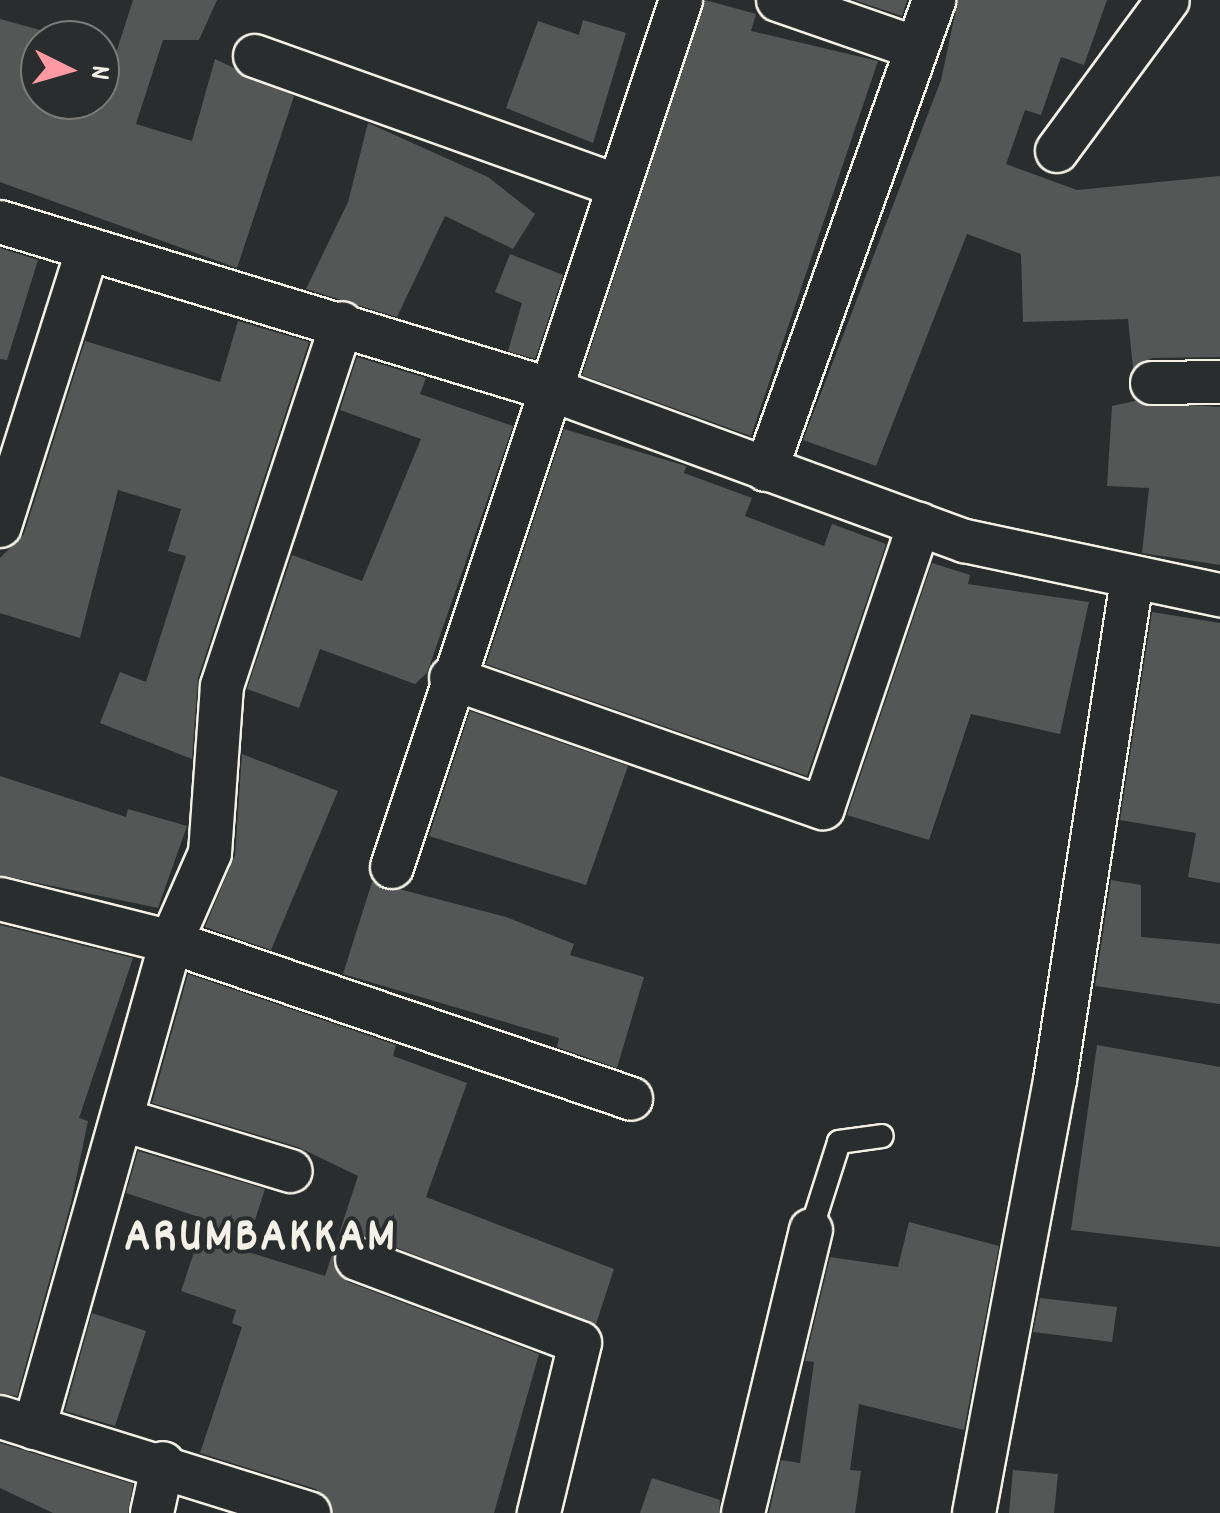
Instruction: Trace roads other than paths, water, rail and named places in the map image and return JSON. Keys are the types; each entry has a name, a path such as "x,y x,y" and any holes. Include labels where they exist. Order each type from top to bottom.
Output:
{"street":[{"path":"392,867 451,678 681,0"},
{"path":"778,0 916,48"},
{"path":"766,470 934,0"},
{"path":"1057,151 1168,0"},
{"path":"255,56 618,186"},
{"path":"0,222 549,390 919,524 1132,580 1220,595"},
{"path":"0,526 88,250"},
{"path":"310,1513 163,1464 17,1422 126,1122 172,942 210,853 222,686 342,324"},
{"path":"1152,383 1220,382"},
{"path":"451,678 822,808 919,524"},
{"path":"974,1513 1055,1080 1132,580"},
{"path":"0,899 172,942 631,1099"},
{"path":"126,1122 291,1171"},
{"path":"742,1513 811,1230"},
{"path":"357,1260 580,1342 539,1513"},
{"path":"152,1513 163,1464"}],"lane":[{"path":"811,1230 838,1142 882,1136"}],"district":[{"name":"ARUMBAKKAM","path":"261,1240"}]}
